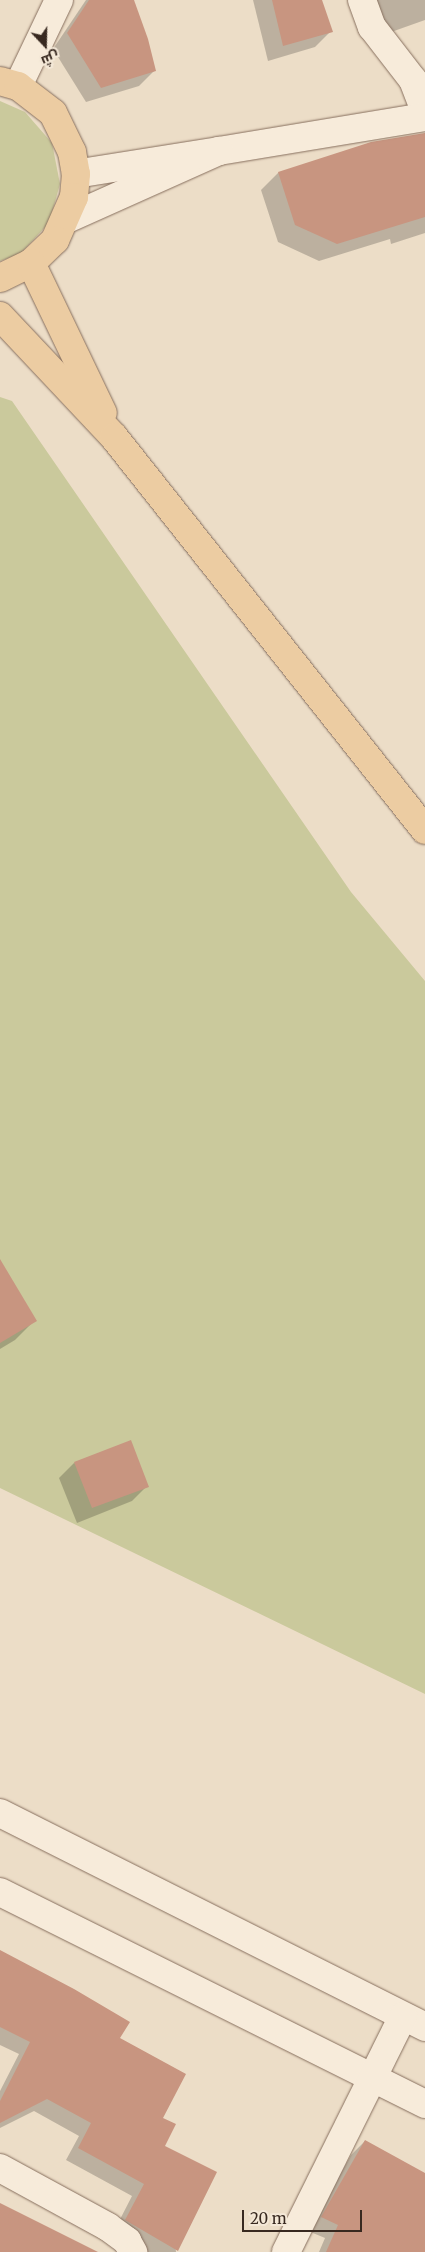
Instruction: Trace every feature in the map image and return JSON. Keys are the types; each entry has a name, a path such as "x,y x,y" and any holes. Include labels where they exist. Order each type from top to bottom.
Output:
{"main road":[{"path":"0,278 31,263 55,240 67,220 74,197 76,174 72,152 53,113 9,83"},
{"path":"31,263 114,437"},
{"path":"0,316 114,437 425,830"}],"street":[{"path":"9,83 59,0"},
{"path":"362,0 372,27 413,80 425,110"},
{"path":"76,174 425,117"},
{"path":"67,220 218,151"},
{"path":"0,1813 414,2022 372,2078 286,2252"},
{"path":"0,1892 425,2104"},
{"path":"0,2168 108,2227 127,2241 132,2252"}],"green space":[{"path":"0,101 25,112 52,143 60,184 49,223 20,254 0,261"},
{"path":"0,397 12,401 351,892 425,981 425,1694 0,1488"}],"building":[{"path":"89,0 134,0 148,39 156,71 101,88 67,33"},
{"path":"272,0 322,0 333,32 283,46"},
{"path":"425,133 425,217 337,244 295,225 278,172 371,142"},
{"path":"0,1259 37,1321 0,1343"},
{"path":"131,1440 149,1487 92,1508 74,1462"},
{"path":"0,1950 74,1989 130,2022 120,2038 186,2074 163,2118 176,2124 165,2146 217,2172 178,2251 125,2220 144,2184 78,2148 91,2123 47,2099 0,2123 0,2101 30,2042 0,2027"},
{"path":"365,2140 425,2173 425,2252 326,2252 338,2225 321,2217"},
{"path":"0,2203 98,2252 0,2252"}]}
